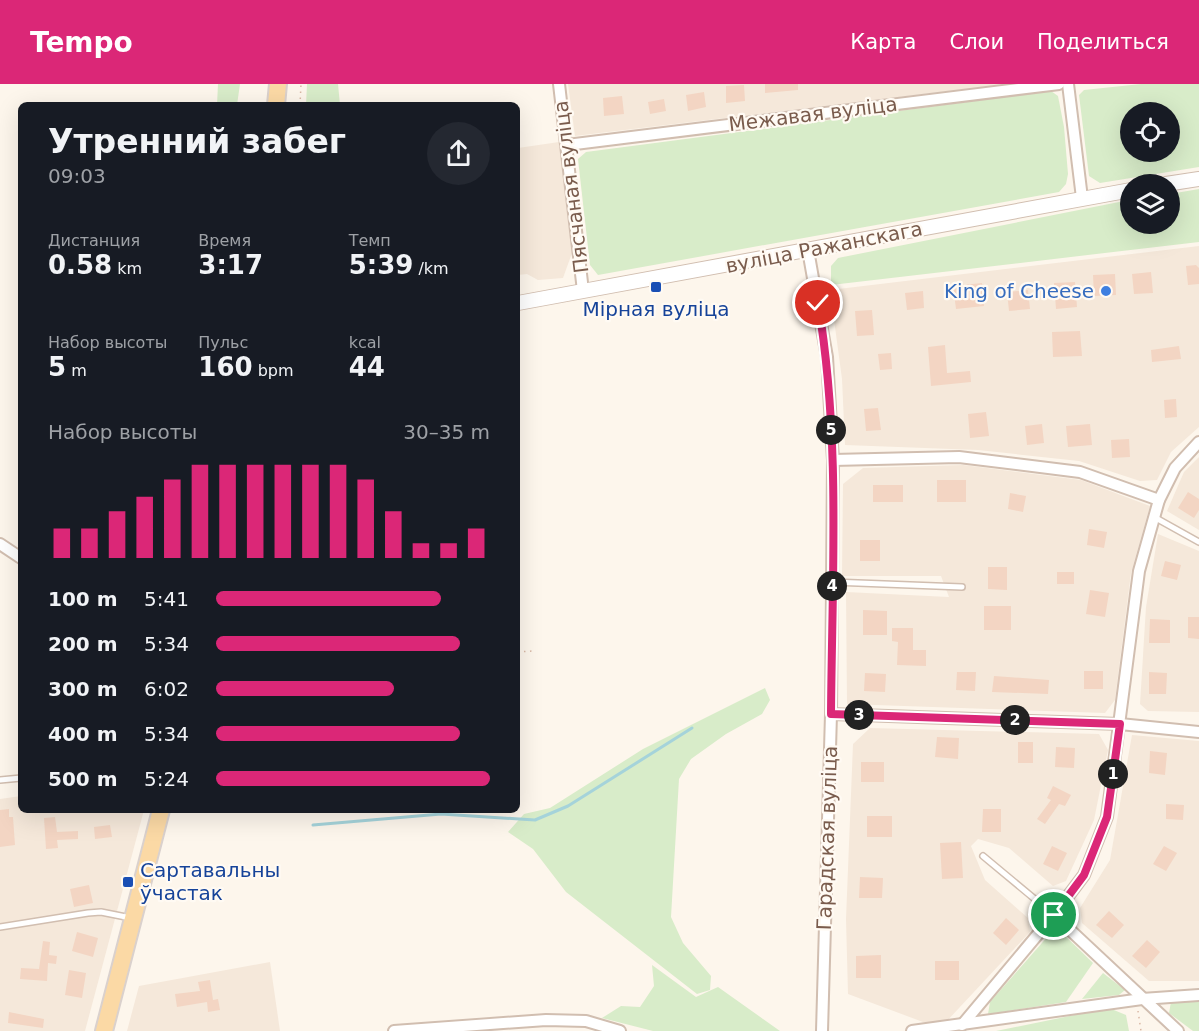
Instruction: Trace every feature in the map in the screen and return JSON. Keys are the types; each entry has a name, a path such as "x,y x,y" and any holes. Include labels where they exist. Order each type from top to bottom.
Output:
{"main road":[{"path":"276,102 278,84"},
{"path":"104,1031 160,813"}],"street":[{"name":"Пясчаная вуліца","path":"559,84 583,291"},
{"name":"Межавая вуліца","path":"567,145 1059,84"},
{"path":"1068,84 1082,198"},
{"path":"1180,182 1199,179"},
{"name":"вуліца Ражанскага","path":"520,303 1120,192"},
{"name":"Гарадская вуліца","path":"808,250 827,357 833,460 831,714 822,1031"},
{"path":"962,1025 1054,915 1084,875 1107,817 1139,570 1159,500 1174,468 1199,442"},
{"path":"833,460 970,458 1080,472 1159,500"},
{"path":"0,544 18,556"},
{"path":"831,714 1120,724 1199,732"},
{"path":"1054,915 1178,1031"},
{"path":"912,1031 1142,999 1199,995"},
{"path":"394,1031 546,1020 586,1021 620,1031"}],"lane":[{"path":"1154,517 1199,542"},
{"path":"832,582 962,587"},
{"path":"0,780 18,778"},
{"path":"983,856 1054,915"},
{"path":"0,927 94,912 133,918"}],"path":[{"path":"300,102 301,84"},
{"path":"520,652 533,651"},
{"path":"1141,1031 1138,1010 1142,999"}],"shaded area":[{"path":"568,84 1007,84 575,136"},
{"path":"559,142 572,253 563,278 538,280 527,274 520,275 520,148"},
{"path":"1199,246 1199,427 1171,452 1157,480 1140,481 1079,461 978,450 845,445 842,379 830,290"},
{"path":"1199,457 1199,530 1167,511 1184,472"},
{"path":"963,465 1081,480 1150,506 1131,573 1115,700 1105,713 847,704 846,592 949,597 941,576 842,576 843,484 863,468"},
{"path":"1158,534 1199,551 1199,712 1148,711 1140,704 1146,607"},
{"path":"870,728 1099,734 1108,750 1094,820 1066,881 1053,886 1009,848 978,839 971,846 985,880 1028,918 1030,932 946,1022 923,1022 848,994 846,919 853,744"},
{"path":"1132,735 1199,741 1199,981 1149,981 1082,923 1080,908 1110,860"},
{"path":"18,796 18,813 143,813 85,1031 0,1031 0,799"},
{"path":"270,962 280,1031 127,1031 139,986"}],"green space":[{"path":"218,84 240,84 237,102 217,102"},
{"path":"307,84 338,84 340,102 306,102"},
{"path":"1141,84 1199,84 1199,167 1156,174 1120,174 1120,180 1100,183 1089,176 1079,95 1084,90"},
{"path":"1051,91 1058,96 1064,127 1068,174 1066,184 1059,192 598,275 590,265 578,159 586,152"},
{"path":"1199,189 1199,242 831,285 831,266 838,258 1120,202 1120,234 1180,234 1180,192"},
{"path":"765,688 770,700 762,714 726,734 691,759 679,779 671,917 683,943 711,976 710,990 697,994 566,892 533,849 508,832 524,814 550,808 643,749"},
{"path":"1056,927 1093,963 1066,1002 988,1014 990,1002"},
{"path":"652,965 696,997 718,987 780,1031 653,1031 602,1018 621,1006 640,1007 654,986"},
{"path":"1103,973 1125,990 1119,995 1082,999"},
{"path":"1199,1000 1199,1031 1193,1031 1169,1013 1171,1002"},
{"path":"1109,1008 1126,1015 1129,1031 996,1031"}],"building":[{"path":"765,84 798,84 798,90 765,93"},
{"path":"744,85 745,101 726,103 726,86"},
{"path":"704,92 706,107 688,111 686,95"},
{"path":"622,96 624,114 604,116 603,98"},
{"path":"664,99 666,111 650,114 648,102"},
{"path":"1196,265 1199,268 1199,284 1188,285 1186,266"},
{"path":"1151,272 1153,293 1134,294 1132,274"},
{"path":"1115,274 1116,295 1094,296 1093,275"},
{"path":"1075,282 1077,307 1056,309 1054,283"},
{"path":"982,283 984,306 956,309 953,286"},
{"path":"1028,290 1030,309 1009,311 1007,292"},
{"path":"923,291 924,308 907,310 905,293"},
{"path":"872,310 874,335 857,336 855,311"},
{"path":"1080,331 1082,356 1053,357 1052,332"},
{"path":"945,345 947,373 970,371 971,382 931,386 928,347"},
{"path":"1179,346 1181,359 1152,362 1151,350"},
{"path":"891,353 892,369 880,370 878,354"},
{"path":"1176,399 1177,417 1165,418 1164,400"},
{"path":"878,408 881,430 866,431 864,409"},
{"path":"986,412 989,436 970,438 968,414"},
{"path":"1042,424 1044,443 1027,445 1025,426"},
{"path":"1090,424 1092,445 1068,447 1066,426"},
{"path":"1129,439 1130,457 1112,458 1111,440"},
{"path":"937,480 966,480 966,502 937,502"},
{"path":"873,485 903,485 903,502 873,502"},
{"path":"1188,492 1199,499 1199,510 1194,518 1178,508"},
{"path":"1010,493 1026,496 1023,512 1008,509"},
{"path":"1089,529 1107,532 1104,548 1087,545"},
{"path":"860,540 880,540 880,561 860,561"},
{"path":"1165,561 1181,565 1177,580 1161,576"},
{"path":"988,567 1007,567 1007,590 988,589"},
{"path":"1057,572 1074,572 1074,584 1057,584"},
{"path":"1090,590 1109,593 1105,617 1086,614"},
{"path":"984,606 1011,606 1011,630 984,630"},
{"path":"863,610 887,611 887,635 863,635"},
{"path":"1188,617 1199,617 1199,639 1188,638"},
{"path":"1150,619 1170,620 1170,643 1149,643"},
{"path":"892,628 913,628 913,650 926,650 926,666 897,665 898,642 892,641"},
{"path":"1084,671 1103,671 1103,689 1084,689"},
{"path":"957,672 976,672 975,691 956,690"},
{"path":"1149,672 1167,673 1166,694 1149,694"},
{"path":"865,673 886,674 885,692 864,691"},
{"path":"994,676 1049,680 1048,694 992,692"},
{"path":"937,737 959,738 958,759 935,757"},
{"path":"1018,742 1033,742 1033,763 1018,763"},
{"path":"1056,747 1075,748 1074,768 1055,767"},
{"path":"1150,751 1167,753 1165,775 1149,773"},
{"path":"861,762 884,762 884,782 861,782"},
{"path":"1053,786 1071,795 1065,806 1059,804 1045,824 1037,819 1051,800 1047,798"},
{"path":"1166,804 1184,805 1183,820 1166,819"},
{"path":"9,809 9,817 13,817 15,845 0,847 0,810"},
{"path":"983,809 1001,809 1001,832 982,832"},
{"path":"867,816 892,816 892,837 867,837"},
{"path":"55,817 57,832 78,831 78,839 57,840 58,848 46,849 44,818"},
{"path":"110,825 112,837 95,839 94,827"},
{"path":"961,842 963,878 942,879 940,843"},
{"path":"1052,846 1067,853 1058,871 1043,864"},
{"path":"1164,846 1177,853 1166,871 1153,864"},
{"path":"860,877 883,878 882,898 859,898"},
{"path":"89,885 93,903 74,907 70,889"},
{"path":"1109,911 1124,925 1112,938 1096,925"},
{"path":"1006,918 1019,930 1006,945 993,933"},
{"path":"77,932 98,938 93,957 72,951"},
{"path":"1147,940 1160,952 1146,968 1132,956"},
{"path":"43,941 50,942 49,955 57,956 56,964 48,963 47,981 20,979 21,968 39,969"},
{"path":"881,955 881,978 856,978 856,956"},
{"path":"935,961 959,961 959,980 935,980"},
{"path":"69,970 86,973 82,998 65,995"},
{"path":"210,980 213,1000 218,999 220,1010 208,1012 207,1002 177,1007 175,994 200,991 198,982"},
{"path":"9,1012 44,1019 43,1028 8,1023"}],"waterway":[{"path":"313,825 441,814 535,820 568,806 692,728"}],"place":[{"name":"Мірная вуліца","path":"656,287"},
{"name":"King of Cheese","path":"1106,291"},
{"name":"Сартавальны ўчастак","path":"128,882"}],"route":[{"path":"818,303 827,357 833,460 831,714 1120,724 1107,817 1084,875 1054,915"}]}
